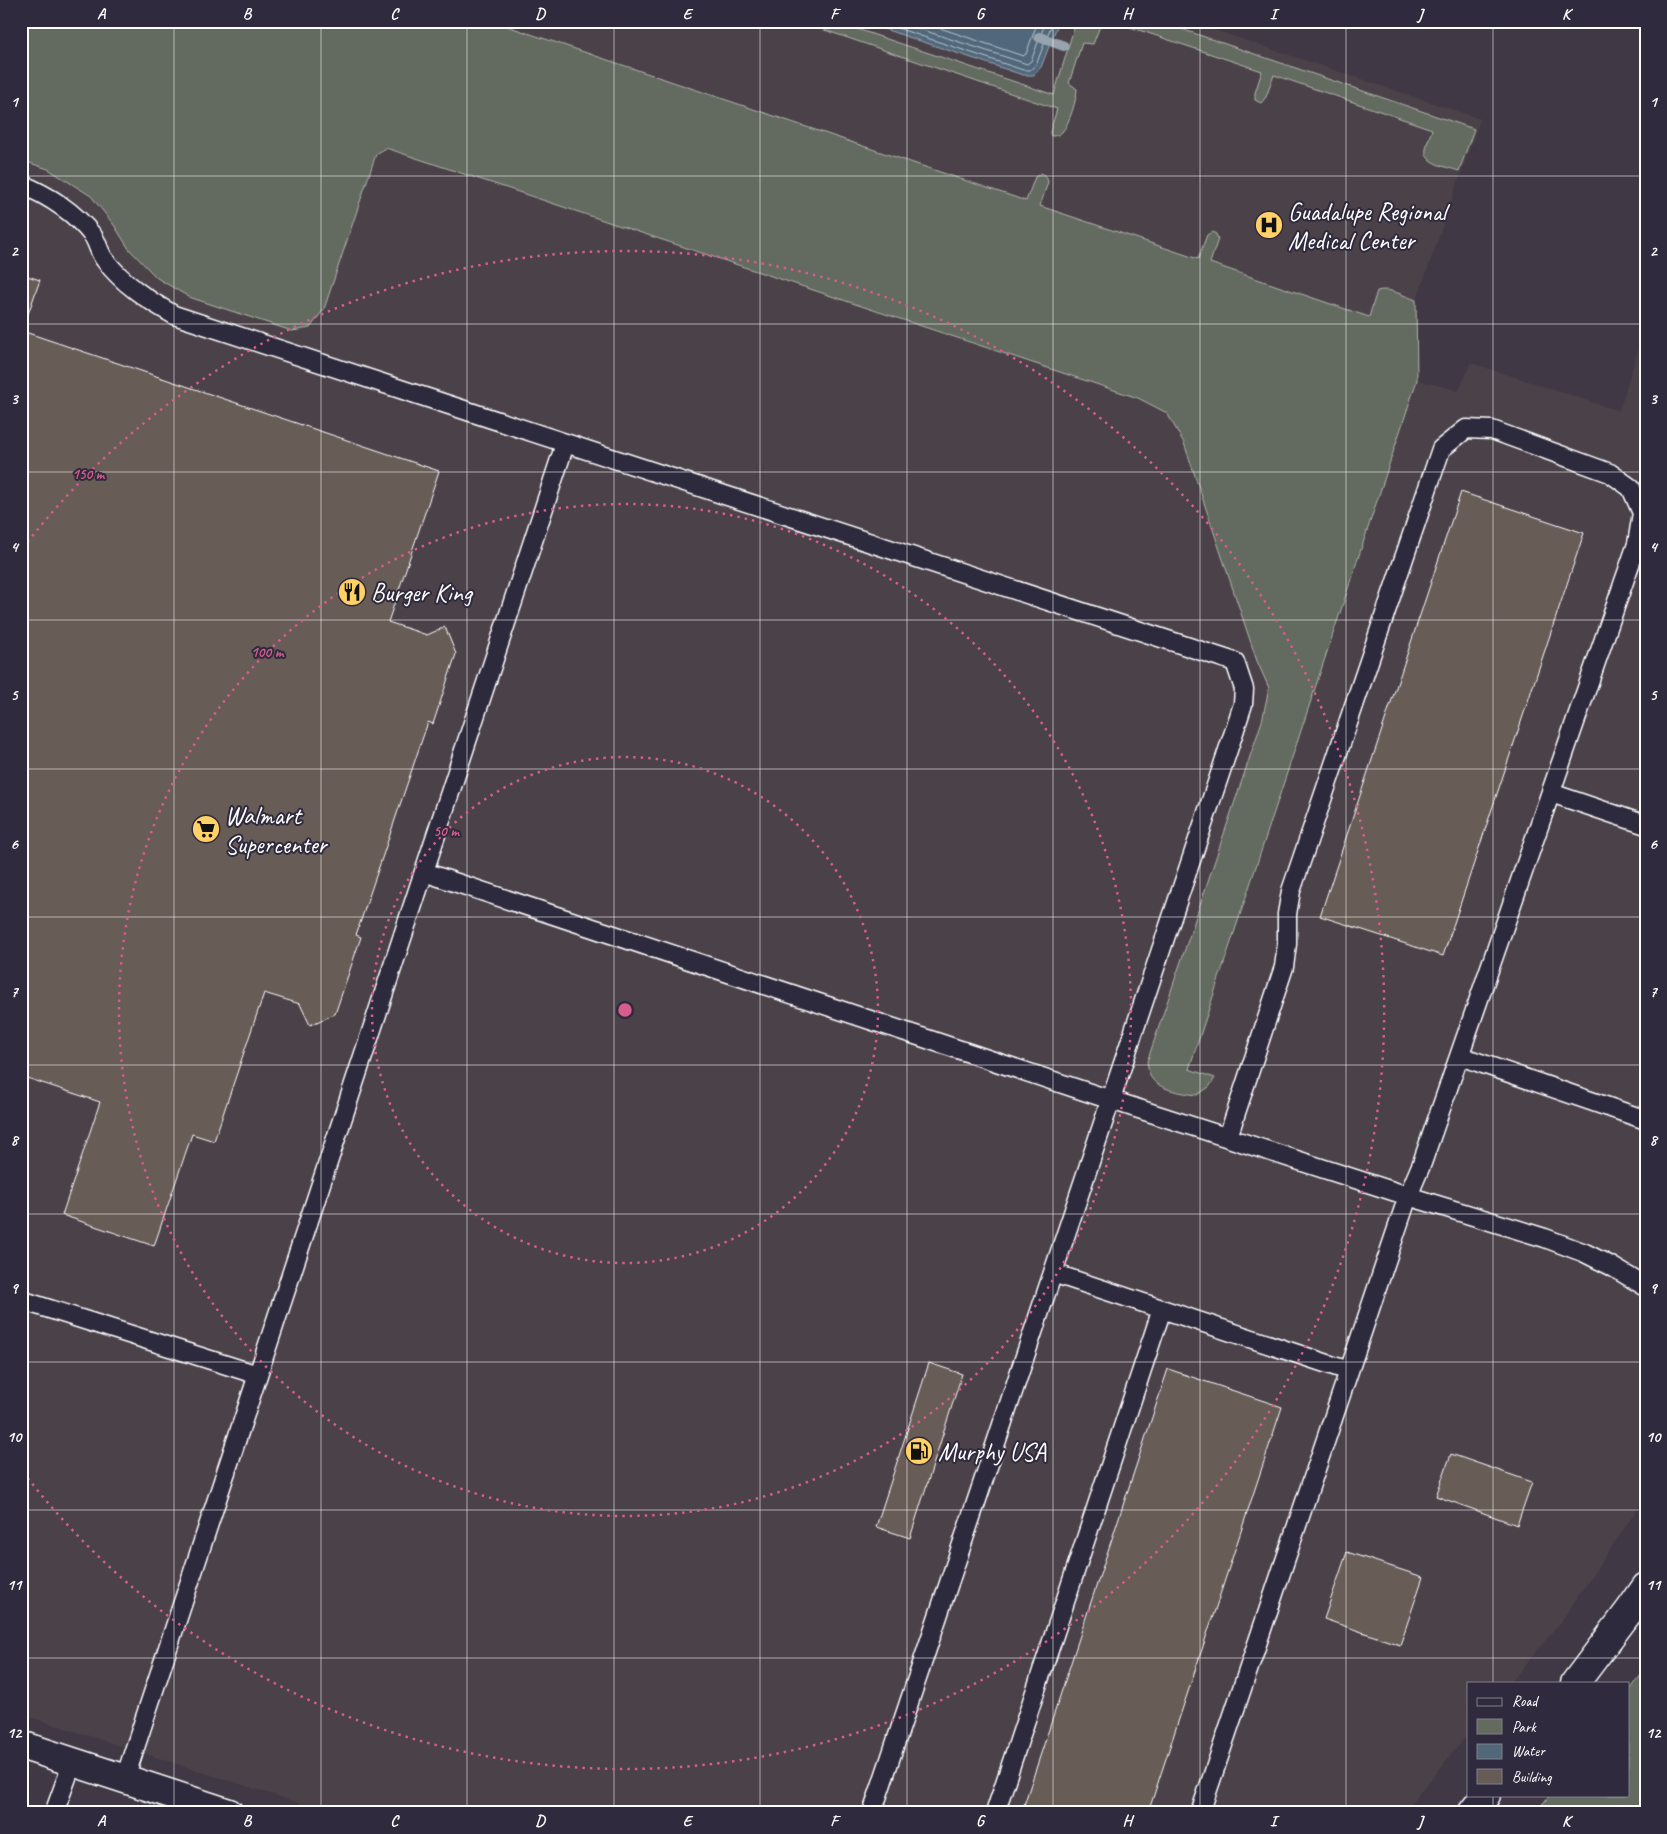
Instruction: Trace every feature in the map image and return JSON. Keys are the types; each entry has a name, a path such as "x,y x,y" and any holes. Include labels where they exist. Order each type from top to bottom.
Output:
{"main road":[{"path":"1576,1682 1646,1587"},
{"path":"21,1745 229,1813"},
{"path":"1472,1813 1485,1796"}],"lane":[{"path":"21,184 45,194 72,213 94,237 104,259 122,280 146,299 174,315 1235,662 1244,689 1243,704 872,1813"},
{"path":"1200,1813 1408,1196 1422,1163 1460,1056 1637,544 1642,513 1631,488 1610,473 1492,430 1466,429 1440,449 1291,891 1287,914 1287,944 1284,967 1228,1137"},
{"path":"125,1778 565,444"},
{"path":"1551,793 1646,825"},
{"path":"424,872 1111,1100 1545,1238 1585,1252 1646,1287"},
{"path":"1460,1056 1646,1120"},
{"path":"1053,1273 1349,1371"},
{"path":"21,1300 258,1375"},
{"path":"996,1813 1162,1309"},
{"path":"54,1813 73,1761"}],"shaded area":[{"name":"Guadalupe Regional Medical Center","path":"494,21 1187,21 1480,119 1406,330"},
{"path":"386,148 1138,398 1168,413 1184,443 1257,661 1269,688 1262,721 1147,1062 1215,1078 1189,1069 1417,380 1459,391 1471,363 1619,411 1646,325 1646,1496 1561,1621 1511,1682 1467,1682 1467,1735 1403,1813 331,1813 21,1714 21,160 48,169 91,196 114,225 129,249 157,278 189,297"}],"green space":[{"path":"21,21 492,21 1026,201 1035,177 1041,173 1046,176 1048,182 1040,206 1198,259 1207,235 1212,232 1216,234 1218,239 1210,263 1369,317 1377,291 1391,291 1416,300 1417,380 1189,1069 1215,1078 1209,1087 1197,1095 1170,1090 1152,1079 1147,1062 1262,721 1269,688 1257,661 1184,443 1167,413 1138,398 386,148 376,154 324,309 310,328 292,331 189,297 157,278 129,249 114,225 91,196 48,169 21,160"},
{"path":"798,21 833,21 1054,95 1076,21 1102,21 1093,44 1082,43 1069,83 1077,89 1077,93 1065,129 1057,135 1051,136 1050,132 1057,109"},
{"path":"1112,21 1158,21 1474,129 1459,171 1437,164 1428,158 1426,149 1432,129 1274,75 1266,97 1261,103 1255,100 1255,93 1262,71"},
{"path":"1646,1668 1646,1813 1535,1813 1549,1796 1630,1796 1630,1690"}],"water":[{"path":"860,21 1059,21 1041,67 1034,75 1023,75"}],"building":[{"name":"Walmart Supercenter","path":"21,274 40,280 22,331 439,471 388,622 427,635 445,627 456,654 433,724 428,722 356,935 361,937 335,1014 310,1025 300,1004 264,993 214,1141 192,1134 154,1246 62,1215 100,1102 21,1076"},
{"path":"1461,492 1584,533 1443,956 1320,916"},
{"name":"Murphy USA","path":"929,1363 962,1374 910,1538 876,1527"},
{"path":"1168,1369 1282,1407 1148,1813 1038,1813 1023,1808"},
{"path":"1451,1454 1532,1482 1517,1525 1436,1496"},
{"path":"1347,1552 1423,1577 1400,1645 1324,1619"}],"waterway":[{"path":"1039,37 1064,46"}],"place":[{"name":"Guadalupe Regional Medical Center","path":"1269,225"},
{"name":"Burger King","path":"352,592"},
{"name":"Walmart Supercenter","path":"206,829"},
{"name":"Murphy USA","path":"919,1451"}]}
